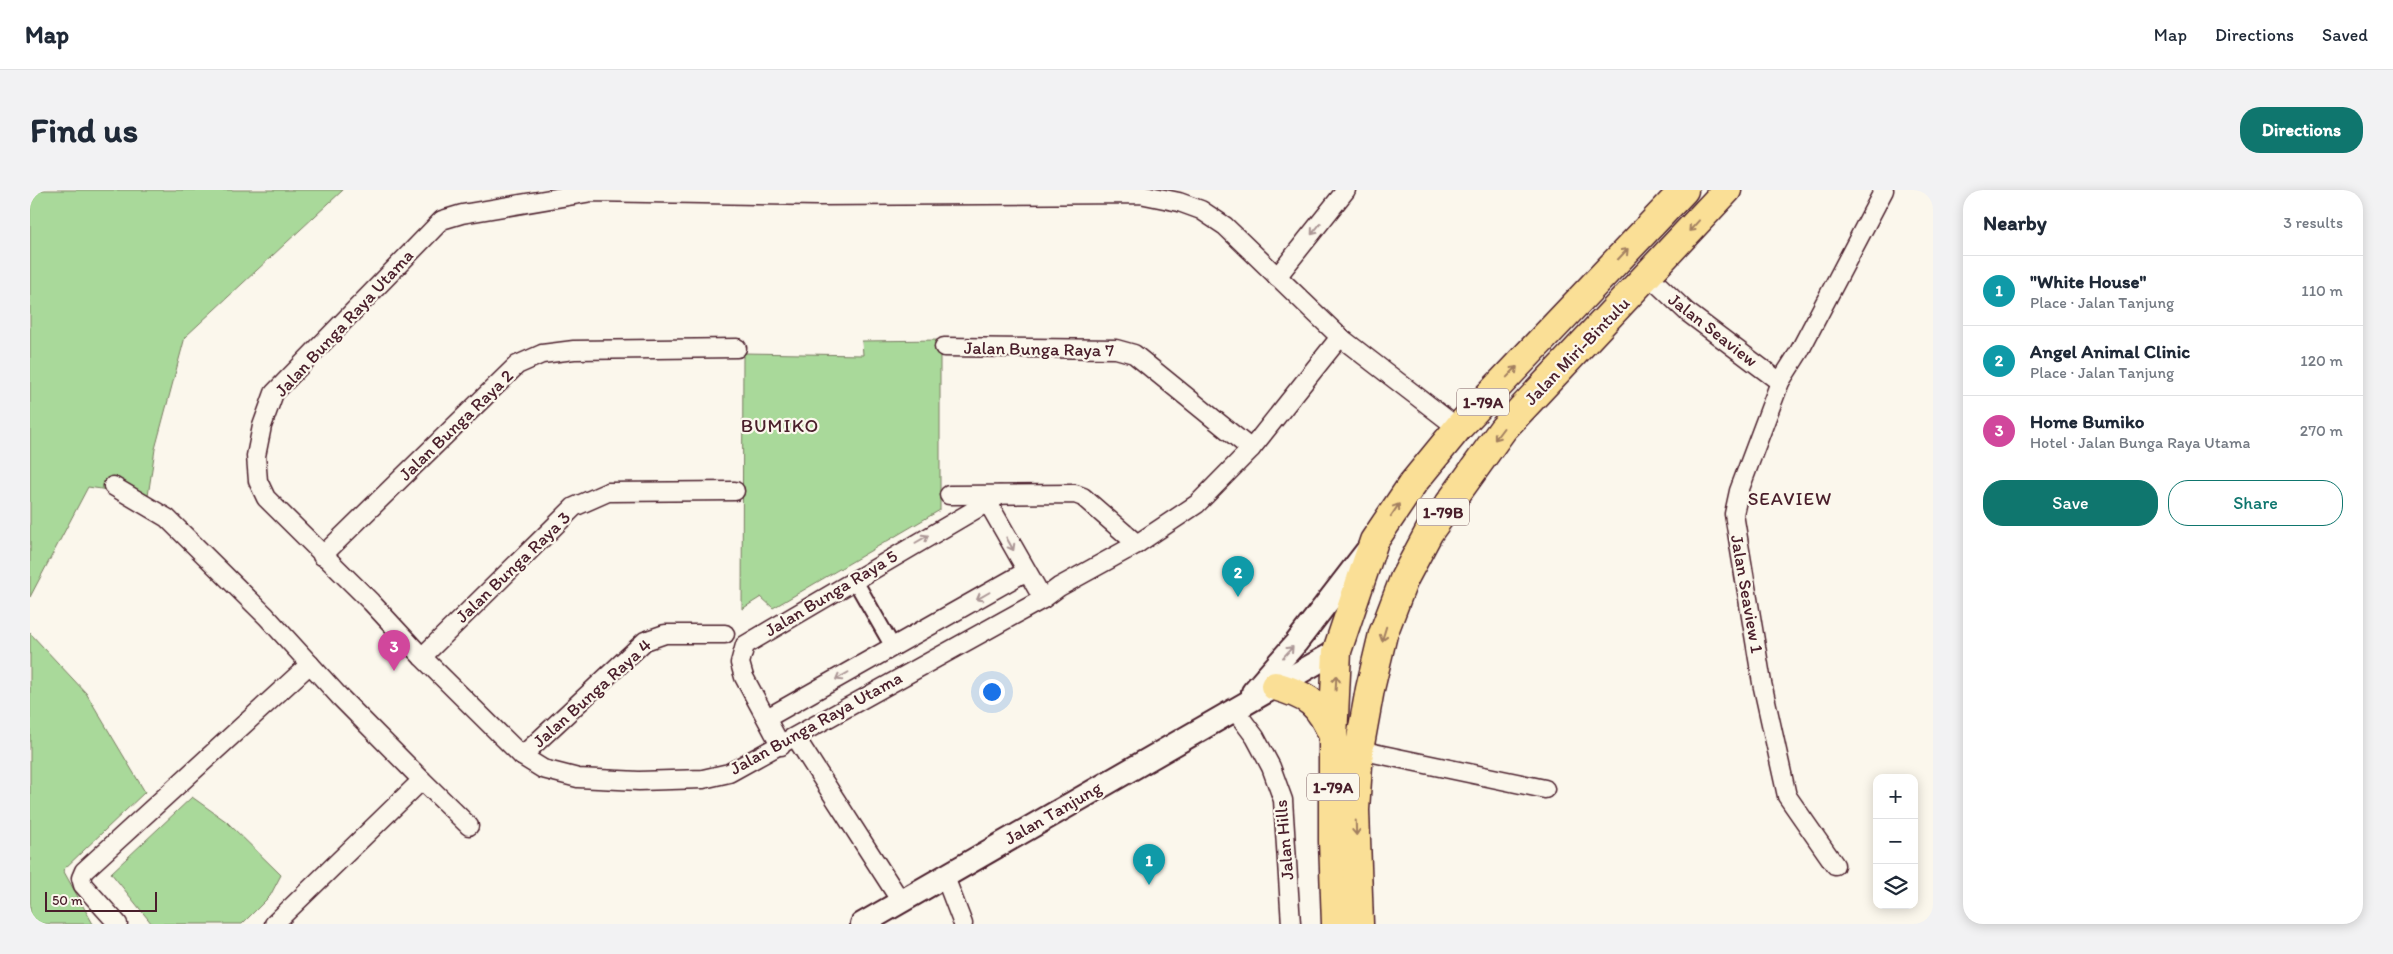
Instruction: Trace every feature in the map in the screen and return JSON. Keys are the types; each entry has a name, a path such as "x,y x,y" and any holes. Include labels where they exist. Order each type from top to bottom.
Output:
{"highway":[{"name":"Jalan Miri-Bintulu","path":"1336,924 1332,841 1333,738 1337,651 1374,541 1413,483 1458,428 1684,190"},
{"name":"Jalan Miri-Bintulu","path":"1359,924 1355,810 1359,750 1370,689 1383,634 1404,578 1429,532 1503,429 1649,276 1727,190"},
{"path":"1337,651 1404,578"},
{"path":"1275,686 1298,693 1314,702 1324,715 1333,738"}],"street":[{"path":"1277,277 1346,190"},
{"name":"Jalan Seaview 1","path":"1835,865 1787,796 1762,683 1734,514 1739,491 1780,382 1799,352 1884,190"},
{"name":"Jalan Bunga Raya Utama","path":"1340,337 1251,448 1197,504 1136,544 1059,587 1043,599 898,678 789,742 729,774 715,778 639,781 578,778 544,770 522,756 266,498 258,481 256,456 262,426 274,393 442,220 488,209 592,192 729,192 818,196 1140,194 1178,202 1201,210 1225,226 1340,337 1458,428"},
{"name":"Jalan Seaview","path":"1649,276 1687,312 1780,382"},
{"name":"Jalan Bunga Raya 7","path":"944,347 1116,349 1134,354 1251,448"},
{"name":"Jalan Bunga Raya 2","path":"322,556 517,366 542,354 574,350 737,348"},
{"path":"113,486 167,518 266,616 422,780 469,826"},
{"name":"Jalan Bunga Raya 3","path":"422,657 574,507 608,492 734,490"},
{"path":"949,495 994,498 1075,494 1083,497 1136,544"},
{"path":"994,498 1026,572 1043,599"},
{"name":"Jalan Bunga Raya 5","path":"900,900 789,742 768,718 744,677 740,663 745,645 994,498"},
{"name":"Jalan Tanjung","path":"1239,706 1296,643 1374,541"},
{"path":"768,718 1026,572"},
{"path":"854,579 893,647"},
{"name":"Jalan Bunga Raya 4","path":"522,756 645,641 665,634 724,634"},
{"name":"Jalan Tanjung","path":"862,924 900,900 944,877 1337,651"},
{"path":"118,924 83,885 81,878 84,871 310,664"},
{"name":"Jalan Hills","path":"1239,706 1271,767 1283,800 1291,924"},
{"path":"1359,750 1545,789"},
{"path":"274,924 422,780"},
{"path":"944,877 963,924"}],"green space":[{"path":"30,190 343,190 185,337 155,449 148,496 88,487 30,597"},
{"path":"940,340 940,510 773,608 761,597 742,609 743,353 863,355 862,341"},
{"path":"30,633 86,693 145,792 63,870 93,924 30,924"},
{"path":"192,797 227,822 281,875 270,896 242,924 152,924 111,873"}],"place":[{"name":"Angel Animal Clinic","path":"1238,597"},
{"name":"Home Bumiko","path":"394,671"},
{"name":"\"White House\"","path":"1149,885"}],"district":[{"name":"BUMIKO","path":"780,425"},
{"name":"SEAVIEW","path":"1790,498"}]}
